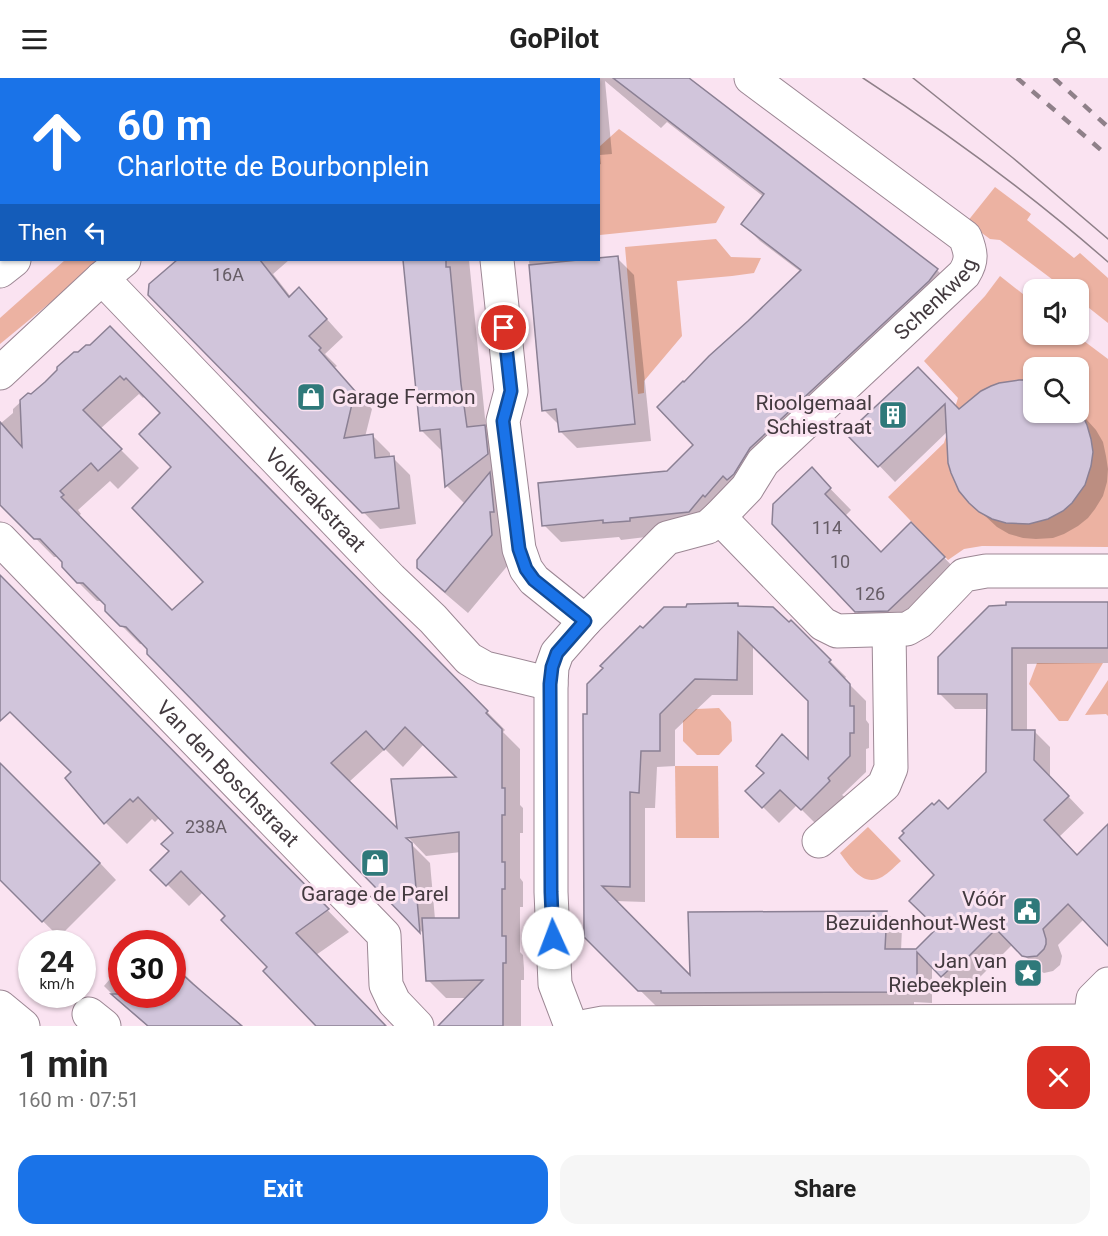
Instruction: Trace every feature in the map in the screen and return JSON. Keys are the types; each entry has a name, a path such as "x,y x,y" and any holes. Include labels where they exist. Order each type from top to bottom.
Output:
{"street":[{"name":"Schenkweg","path":"571,1026 555,984 551,892 550,684 557,653 666,538 708,526 719,517 747,488 763,462 964,274 971,252 965,237 751,78"},
{"path":"0,272 13,261"},
{"path":"497,261 511,391 503,421 519,549 526,569 534,580 585,621"},
{"path":"0,372 113,268"},
{"name":"Volkerakstraat","path":"113,268 391,579 469,659 485,668 550,684"},
{"path":"719,517 823,624 837,631 907,629 919,622 964,575 986,571 1108,571"},
{"name":"Van den Boschstraat","path":"0,539 384,935 386,985 393,1002 417,1026"},
{"path":"819,841 884,785 891,768 889,630"},
{"path":"587,1026 603,1023 931,1021 1097,1024 1093,999 1108,984"},
{"path":"0,1007 23,1026"}],"shaded area":[{"path":"619,129 725,207 716,223 600,235 600,146"},
{"path":"995,187 1031,214 1027,220 1074,258 1080,253 1108,278 1108,323 1089,308 1089,279 1052,279 1000,240 990,239 967,222"},
{"path":"716,239 731,257 761,258 754,273 677,281 682,336 644,381 644,393 638,394 625,247"},
{"path":"64,261 101,261 0,344 0,318"},
{"path":"1000,276 1023,294 1023,345 1089,345 1108,359 1108,547 982,546 964,549 948,560 888,497 944,443 958,398 924,361 985,296"},
{"path":"1037,663 1103,663 1068,721 1059,721 1029,684"},
{"path":"1108,680 1108,716 1106,714 1085,715"},
{"path":"719,708 731,722 732,741 719,755 697,755 683,741 683,721 696,709"},
{"path":"675,766 718,766 719,838 676,838"},
{"path":"868,827 901,861 885,875 875,880 863,878 840,853"}],"building":[{"path":"613,78 689,78 938,269 929,281 750,448 734,474 727,480 723,476 689,512 630,518 630,521 603,523 603,520 542,526 538,483 667,471 693,445 657,407 801,270 741,224 764,194"},
{"path":"618,256 635,424 559,432 556,409 542,411 529,265 600,261 600,258"},
{"path":"176,261 261,261 289,297 299,287 327,319 309,336 355,391 344,438 373,434 375,458 394,456 399,508 362,513 148,295 149,284"},
{"path":"403,261 446,261 446,267 450,267 467,427 485,425 488,454 445,487 440,429 420,431"},
{"path":"110,326 488,711 486,713 502,729 502,788 505,788 505,815 502,815 502,862 505,862 505,889 502,889 502,936 506,936 506,963 503,963 503,1026 438,1026 483,980 426,981 422,918 459,918 459,832 406,838 412,843 420,933 147,654 147,649 126,627 120,626 105,611 105,605 83,583 77,583 62,567 62,562 40,539 34,539 0,505 0,422 22,447 20,400 45,382 74,352 90,345","holes":["120,376 124,380 126,378 160,413 139,434 171,467 132,508 203,582 172,610 61,497 64,495 60,491 91,463 98,471 122,449 83,410","405,727 456,777 391,779 397,828 331,763 366,731 384,750"]},
{"path":"918,367 959,409 991,386 1023,380 1023,423 1086,423 1093,452 1085,485 1063,511 1048,519 1029,524 1006,523 979,512 959,491 948,463 945,404 878,467 846,434"},
{"path":"812,467 831,488 825,494 881,552 911,522 945,557 888,611 855,612 772,524 773,504"},
{"path":"490,472 494,512 490,512 492,535 445,592 417,568 417,560"},
{"path":"0,575 329,909 296,933 386,1026 316,1026 263,971 267,967 221,920 225,916 181,871 166,886 150,870 169,851 161,844 173,833 138,797 133,802 130,799 104,824 65,778 71,772 10,712 0,721"},
{"path":"1006,602 1108,602 1108,648 1012,648 1012,730 1035,730 1034,760 1069,796 1044,820 1077,855 1108,824 1108,946 1068,904 1043,929 1046,944 1037,956 1022,956 996,929 958,967 955,964 941,977 917,952 917,987 898,987 898,992 661,993 661,991 638,991 584,937 583,714 587,714 587,684 603,668 600,666 640,626 643,628 664,607 738,603 738,606 773,607 789,622 791,620 831,660 829,662 850,684 850,706 854,706 854,733 850,733 850,756 828,778 830,781 801,810 780,790 762,808 745,791 764,773 756,766 782,734 808,759 808,701 738,632 737,680 695,679 660,714 660,751 641,751 639,793 630,792 630,887 602,886 690,975 688,912 887,911 885,949 916,949 937,928 909,901 934,875 899,838 904,833 902,831 932,803 934,805 939,800 948,809 986,772 987,694 938,694 938,657 989,606 1006,605"},
{"path":"0,763 100,863 42,922 0,880"},
{"path":"186,978 242,1026 148,1026 127,1008 186,1008"}],"tram line":[{"path":"863,78 989,166 1108,262"},
{"path":"913,78 1013,158 1108,239"}],"railway":[{"path":"1017,78 1108,156"},
{"path":"1054,78 1108,127"}],"place":[{"name":"Garage Fermon","path":"311,397"},
{"name":"Rioolgemaal Schiestraat","path":"893,415"},
{"name":"Garage de Parel","path":"375,863"},
{"name":"Vóór Bezuidenhout-West","path":"1027,911"},
{"name":"Jan van Riebeekplein","path":"1028,973"}],"route":[{"path":"504,328 511,391 503,421 519,549 526,569 534,580 585,621 557,653 550,684 553,938"}]}
